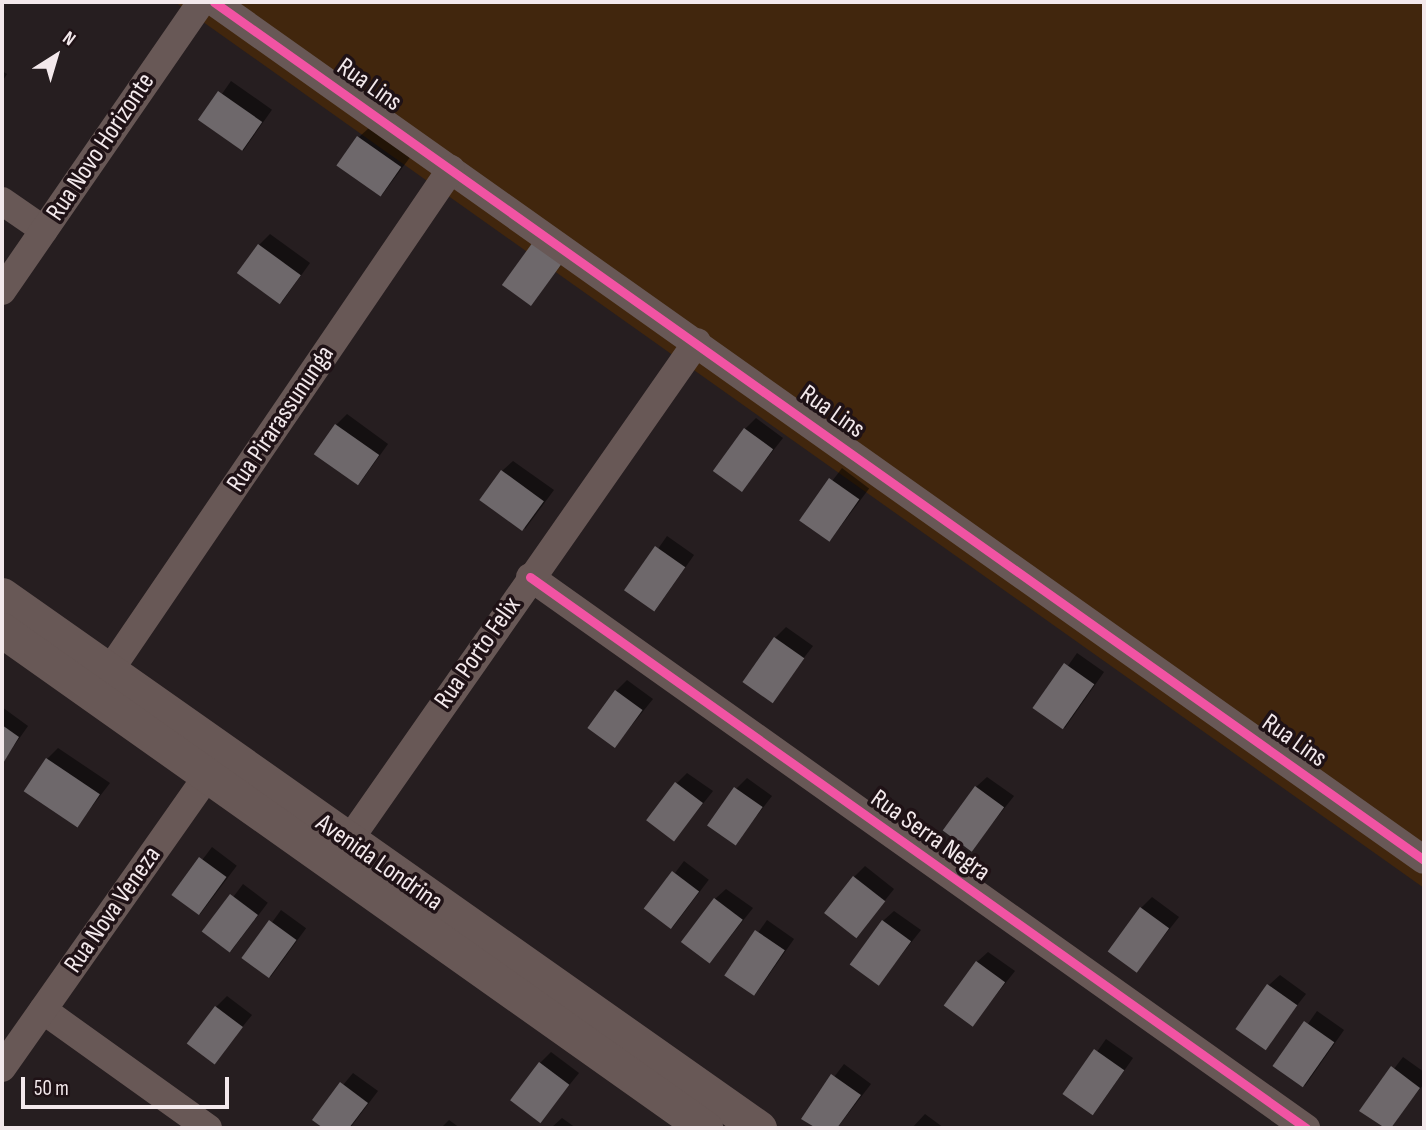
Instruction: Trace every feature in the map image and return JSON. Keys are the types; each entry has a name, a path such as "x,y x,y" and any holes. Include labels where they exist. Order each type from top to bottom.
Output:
{"street":[{"name":"Rua Novo Horizonte","path":"2,291 201,2"},
{"name":"Rua Lins","path":"214,2 1424,860"},
{"name":"Rua Pirarassununga","path":"110,670 451,169"},
{"path":"2,201 44,230"},
{"name":"Rua Porto Felix","path":"341,852 530,577 697,342"},
{"name":"Rua Serra Negra","path":"530,577 1306,1128"},
{"name":"Avenida Londrina","path":"2,595 110,670 215,765"},
{"name":"Avenida Londrina","path":"2,630 215,765 341,852 759,1128"},
{"name":"Rua Nova Veneza","path":"2,1068 215,765"},
{"name":"Avenida Londrina","path":"341,852 705,1128"},
{"path":"43,1010 208,1128"}],"shaded area":[{"path":"175,2 1424,2 1424,888"}],"building":[{"path":"218,91 262,122 242,151 198,120"},
{"path":"357,136 401,167 381,196 336,165"},
{"path":"533,242 562,263 531,306 502,285"},
{"path":"258,244 301,275 280,304 237,273"},
{"path":"335,424 379,455 358,485 314,454"},
{"path":"744,428 773,449 742,492 713,471"},
{"path":"501,470 544,501 522,531 479,500"},
{"path":"829,478 859,499 829,542 799,521"},
{"path":"655,546 685,567 654,611 624,590"},
{"path":"774,637 804,658 773,703 742,682"},
{"path":"1064,663 1094,684 1063,729 1032,708"},
{"path":"615,690 643,710 615,748 587,728"},
{"path":"2,725 19,737 2,765"},
{"path":"46,758 100,794 78,828 24,791"},
{"path":"675,782 703,803 674,841 646,820"},
{"path":"975,786 1004,807 972,852 943,830"},
{"path":"734,787 763,807 736,846 707,826"},
{"path":"199,857 227,877 199,915 171,895"},
{"path":"672,871 699,891 671,929 644,909"},
{"path":"853,876 885,901 856,938 824,913"},
{"path":"230,894 258,915 230,953 202,932"},
{"path":"714,898 743,920 710,964 681,942"},
{"path":"1140,907 1169,928 1137,973 1108,951"},
{"path":"269,920 297,940 269,978 241,958"},
{"path":"882,920 911,941 879,986 850,964"},
{"path":"755,930 785,950 754,996 724,976"},
{"path":"976,961 1005,982 973,1027 944,1005"},
{"path":"1267,984 1297,1005 1266,1050 1235,1029"},
{"path":"215,1006 243,1027 215,1065 187,1044"},
{"path":"1304,1021 1334,1042 1303,1087 1272,1066"},
{"path":"1094,1049 1124,1070 1093,1115 1062,1094"},
{"path":"539,1062 569,1085 540,1123 510,1100"},
{"path":"1391,1066 1420,1088 1391,1128 1385,1128 1359,1111"},
{"path":"831,1074 861,1095 837,1128 816,1128 801,1119"},
{"path":"340,1082 368,1103 349,1128 323,1128 312,1120"}],"cycle path":[{"path":"214,2 1424,860"},
{"path":"530,577 1306,1128"}]}
